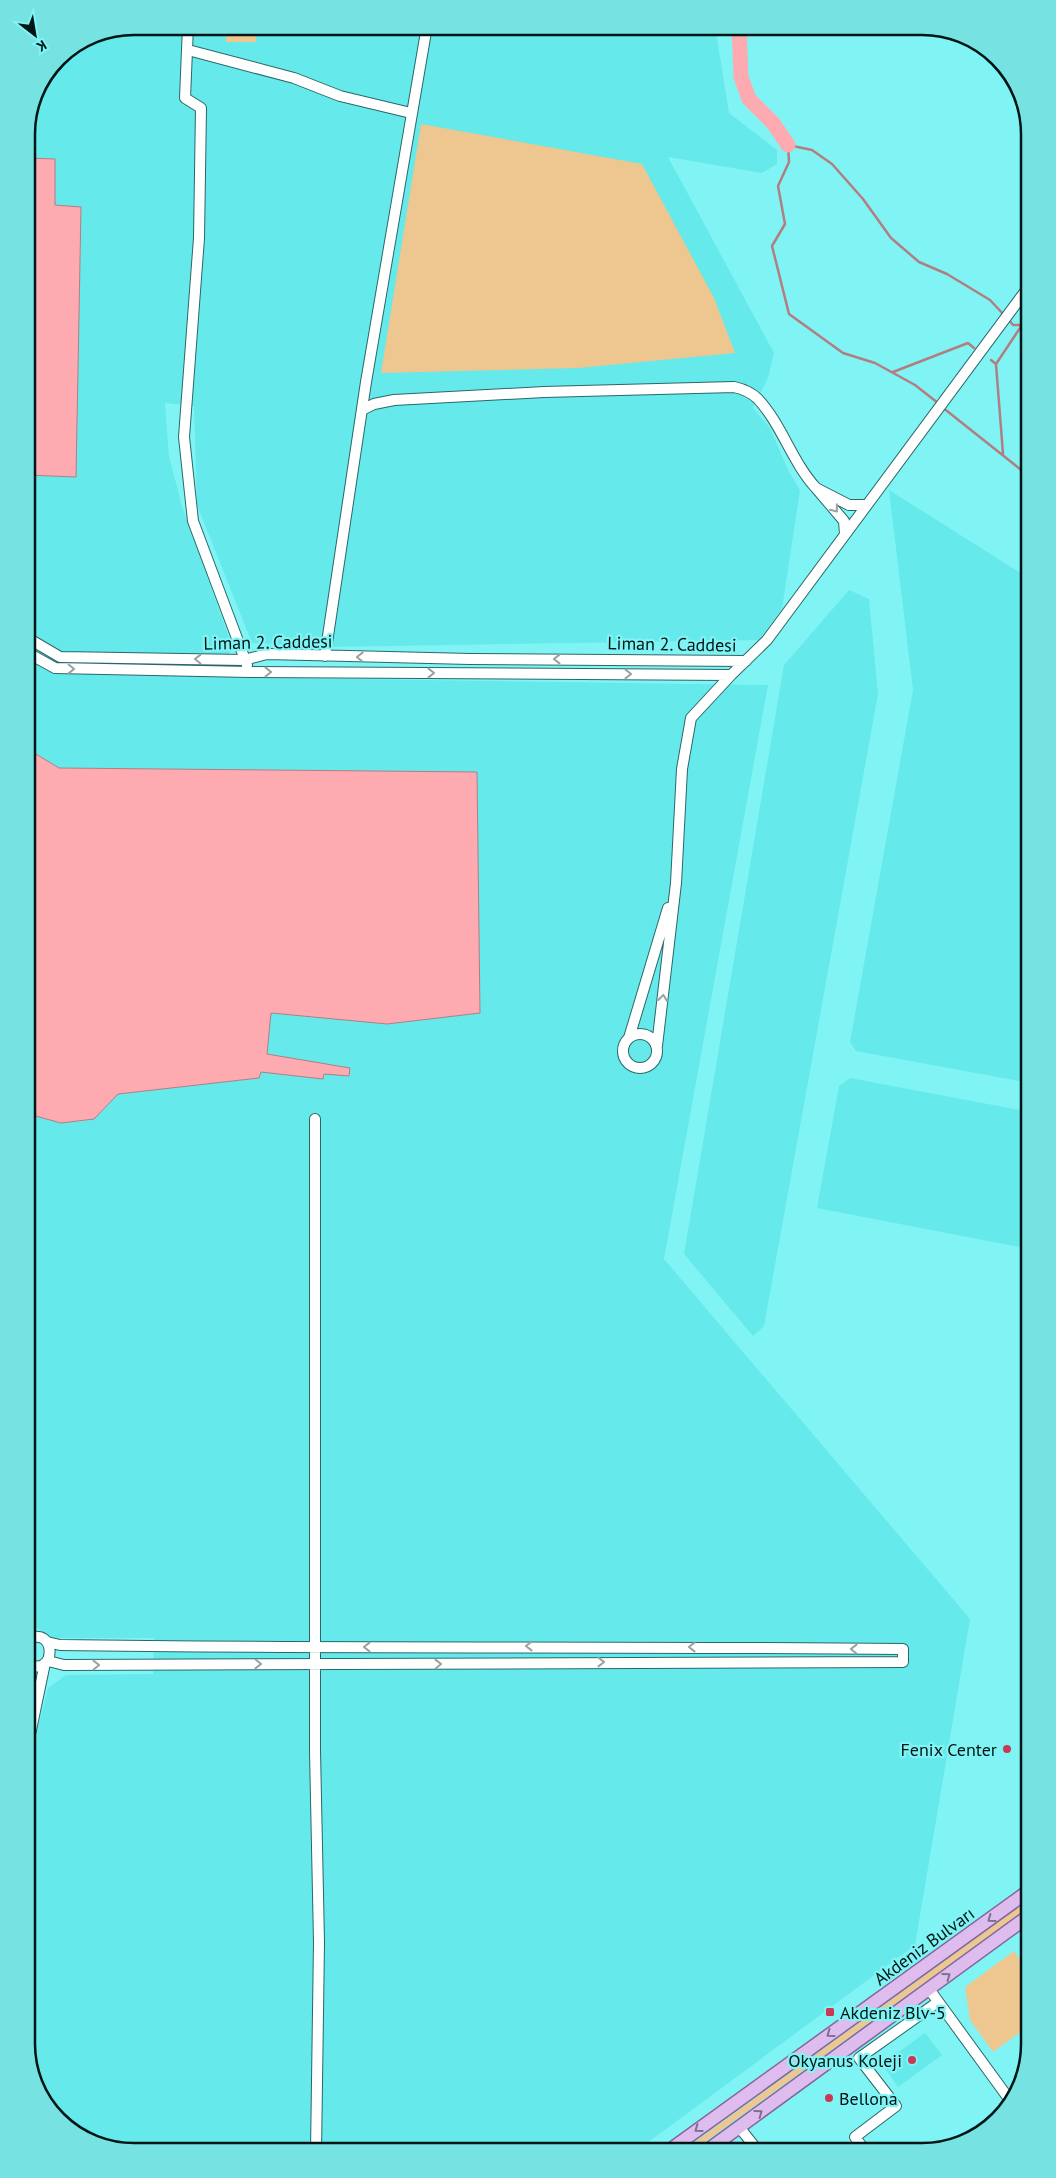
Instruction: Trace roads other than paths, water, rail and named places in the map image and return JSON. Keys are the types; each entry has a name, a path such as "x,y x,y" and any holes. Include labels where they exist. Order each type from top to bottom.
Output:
{"main road":[{"name":"Akdeniz Bulvarı","path":"679,2143 1021,1896"},
{"path":"717,2143 1021,1922"}],"street":[{"path":"188,35 185,98 201,108 199,238 184,438 193,522 250,672"},
{"path":"325,656 362,410 425,35"},
{"path":"188,50 294,78 340,96 411,113"},
{"path":"746,661 767,640 1021,298"},
{"path":"362,410 374,404 394,400 544,392 734,387 747,391 758,398 770,415 803,474 844,521 846,534"},
{"path":"816,488 849,505 867,505"},
{"name":"Liman 2. Caddesi","path":"35,642 60,657 244,660 267,654 746,661"},
{"path":"337,656 337,672"},
{"name":"Liman 2. Caddesi","path":"35,657 55,668 250,672 731,675 746,661"},
{"path":"606,659 606,674"},
{"path":"657,1046 676,883 682,769 691,718 731,675"},
{"path":"629,1038 676,883"},
{"path":"646,1034 655,1041 658,1052 653,1063 644,1068 633,1067 625,1059 623,1054 625,1042 629,1038 634,1035 646,1034"},
{"path":"314,1119 315,1751 319,1942 316,2143"},
{"path":"35,1637 60,1646 903,1649 903,1662 316,1666 208,1664 64,1666 46,1662 35,1666"},
{"path":"35,1713 50,1651 47,1642"},
{"path":"208,1664 209,1648"},
{"path":"929,1989 1006,2095"},
{"path":"859,2143 855,2137 896,2106 859,2058 938,2002"},
{"path":"738,2127 752,2143"}],"waterway":[{"path":"739,35 741,77 749,99 773,123 788,145"},
{"path":"938,403 915,385 875,363 843,353 789,314 772,246 785,224 778,186 789,162 788,145 812,150 832,164 863,199 891,238 919,262 947,274 990,300 1005,316"},
{"path":"1009,320 1013,325 1021,325"},
{"path":"996,364 1021,326"},
{"path":"893,372 968,343 974,348"},
{"path":"991,360 996,364 1003,454"},
{"path":"942,407 1021,470"}],"place":[{"name":"Fenix Center","path":"1007,1749"},
{"name":"Akdeniz Blv-5","path":"830,2012"},
{"name":"Okyanus Koleji","path":"912,2060"},
{"name":"Bellona","path":"829,2098"}]}
